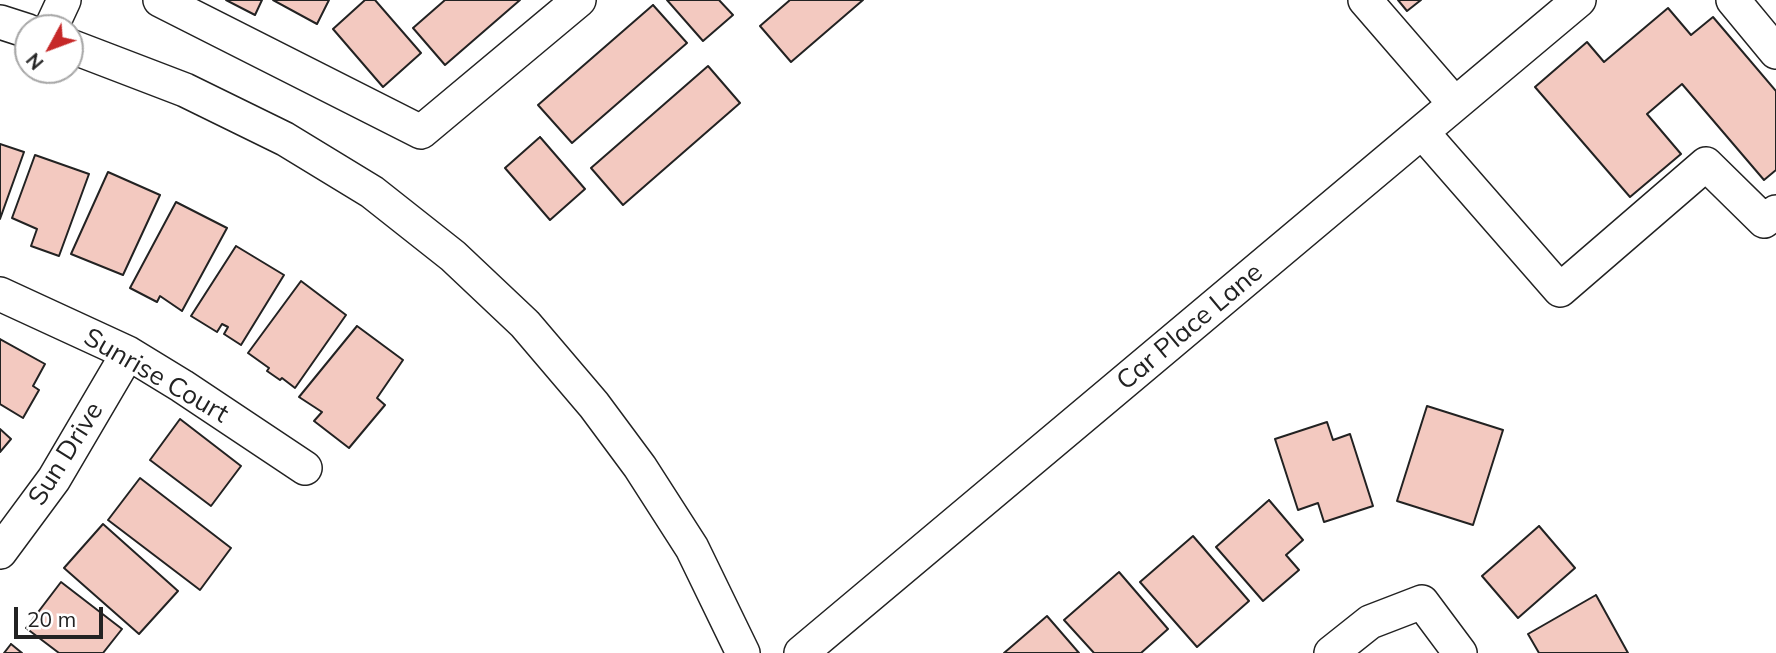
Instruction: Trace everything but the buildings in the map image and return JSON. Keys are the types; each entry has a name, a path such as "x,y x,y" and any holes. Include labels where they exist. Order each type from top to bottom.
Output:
{"street":[{"path":"160,0 422,132 579,0"},
{"path":"1365,0 1455,104"},
{"name":"Car Place Lane","path":"801,653 1579,0"},
{"path":"1733,0 1776,52"},
{"path":"84,51 185,90 285,139 372,192 453,256 525,324 594,405 640,467 692,548 743,653"},
{"path":"1422,132 1560,290 1706,164 1764,221 1776,212"},
{"name":"Sunrise Court","path":"0,294 128,353 305,468"},
{"name":"Sun Drive","path":"0,552 54,479 128,353"},
{"path":"1331,653 1370,622 1422,602 1460,653"}]}
